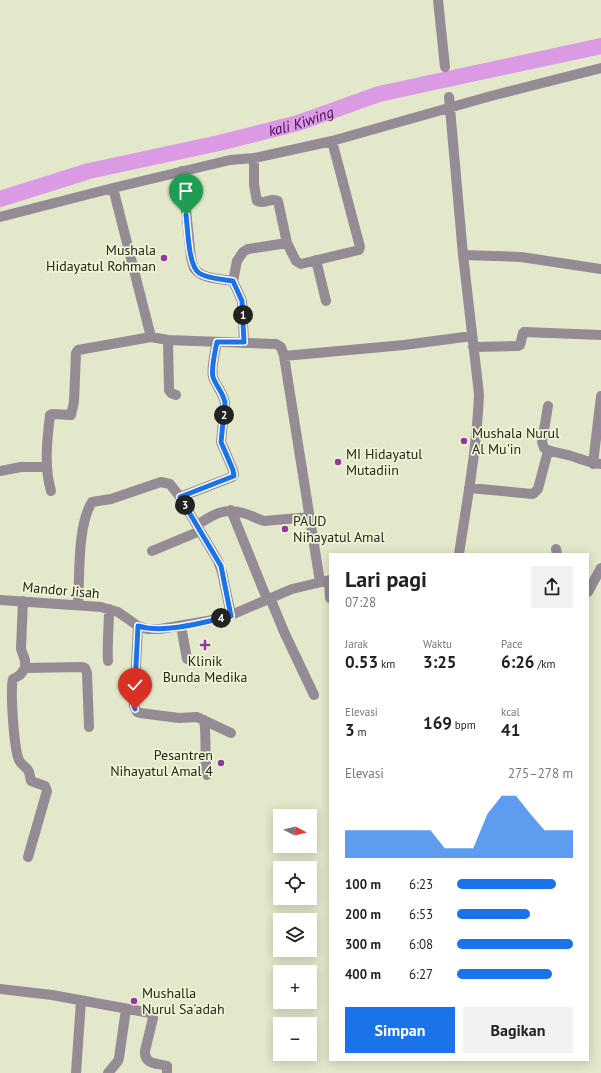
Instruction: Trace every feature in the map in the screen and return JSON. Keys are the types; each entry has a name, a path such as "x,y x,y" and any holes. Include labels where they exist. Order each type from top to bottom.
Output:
{"street":[{"path":"438,0 445,63"},
{"path":"0,217 230,160 254,158 332,142 491,96 601,68"},
{"path":"448,97 463,255 479,394 478,420 459,553"},
{"path":"254,158 254,184 257,201 262,203 273,199 278,201 287,243 301,264 356,251 360,248 332,142"},
{"path":"182,171 191,258 194,268 198,272 208,277 233,281"},
{"path":"113,188 151,337"},
{"path":"244,342 242,301 233,281 237,260 248,249 287,243"},
{"path":"463,255 521,257 601,269"},
{"path":"316,260 326,301"},
{"path":"474,347 518,346 524,332 601,335"},
{"path":"284,356 404,345 472,336"},
{"path":"51,491 47,479 47,450 50,415 72,415 77,351 80,349 151,337 168,340 276,344 281,347 284,356 310,517 329,594"},
{"path":"168,340 169,390 171,393 176,395"},
{"path":"180,497 232,477 234,474 221,442 225,403 224,398 212,374 217,342"},
{"path":"548,406 542,442 543,447 548,450 597,464 601,396"},
{"path":"469,488 533,494 538,489 548,450"},
{"path":"0,471 21,467 47,467"},
{"path":"78,604 81,546 85,522 92,502 111,499 161,482 170,484 180,497 221,566 231,616"},
{"path":"152,551 198,528 214,514 223,511 231,510 244,513 258,520 310,517"},
{"path":"231,510 268,599 314,695"},
{"path":"589,590 601,568"},
{"name":"Mandor Jisah","path":"0,600 78,604 102,607 118,612 138,626 147,629 160,629 231,616 292,589 326,581"},
{"path":"23,601 22,648 25,668 20,675 13,679 11,690 14,730 18,759 29,772 31,781 45,786 47,791 28,858"},
{"path":"108,661 107,649 109,609"},
{"path":"138,626 134,706 137,712 179,718 197,717 231,733"},
{"path":"182,626 187,659"},
{"path":"25,668 85,668 87,673 89,727"},
{"path":"204,720 206,737 205,762 207,775"},
{"path":"0,989 52,995 152,1014 153,1018 145,1057 149,1062 167,1066 167,1073"},
{"path":"76,1073 81,1001"},
{"path":"108,1073 119,1058 126,1009"}],"waterway":[{"name":"kali Kiwing","path":"0,199 89,171 219,143 298,123 379,94 601,46"}],"place":[{"name":"Mushala Hidayatul Rohman","path":"164,258"},
{"name":"Mushala Nurul Al Mu'in","path":"464,441"},
{"name":"MI Hidayatul Mutadiin","path":"338,462"},
{"name":"PAUD Nihayatul Amal","path":"285,529"},
{"name":"Klinik Bunda Medika","path":"205,645"},
{"name":"Pesantren Nihayatul Amal 4","path":"221,763"},
{"name":"Mushalla Nurul Sa'adah","path":"134,1001"}],"route":[{"path":"135,709 138,626 147,629 160,629 231,616 221,566 180,497 234,476 234,472 222,447 220,437 225,403 224,398 212,374 217,342 244,342 242,301 233,281 208,277 198,272 194,268 191,258 186,215"}]}
